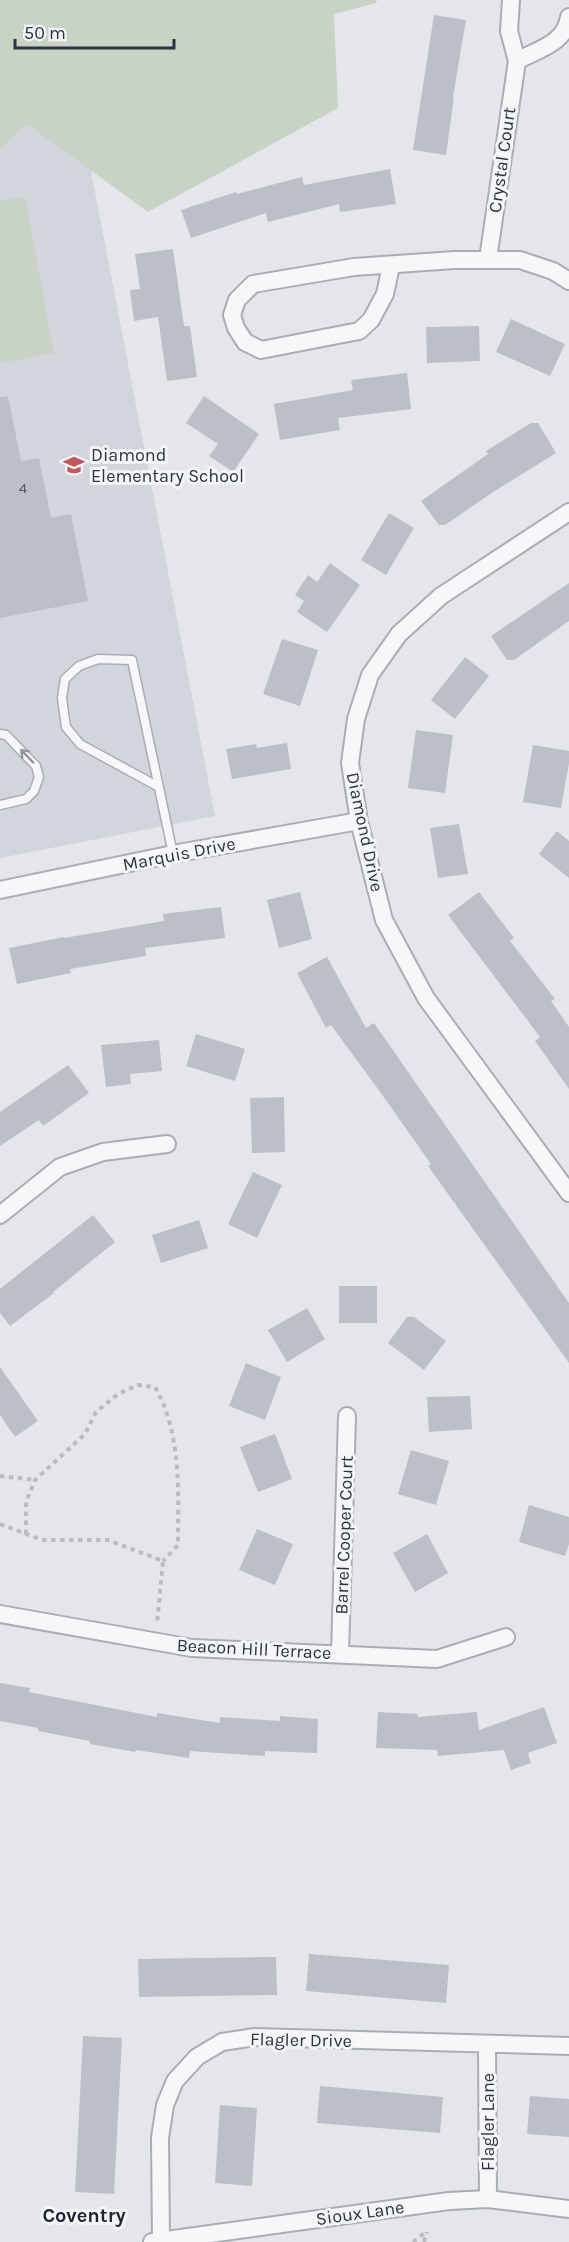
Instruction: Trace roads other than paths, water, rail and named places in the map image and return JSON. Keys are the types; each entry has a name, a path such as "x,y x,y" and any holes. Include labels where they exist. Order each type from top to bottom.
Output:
{"street":[{"name":"Crystal Court","path":"488,260 517,61 509,31 511,0"},
{"path":"517,61 554,44 568,28 569,17"},
{"path":"391,266 384,294 371,320 359,331 261,350 245,342 236,328 232,315 237,300 253,284 354,267 391,266 414,262 520,260 553,271 569,281"},
{"name":"Diamond Drive","path":"569,512 441,596 399,634 370,675 356,719 350,763 359,820 384,920 426,998 569,1193"},
{"name":"Marquis Drive","path":"0,890 173,854 359,820"},
{"path":"0,1215 60,1167 104,1152 167,1144"},
{"name":"Barrel Cooper Court","path":"340,1654 348,1416"},
{"name":"Beacon Hill Terrace","path":"0,1614 192,1648 437,1659 506,1637"},
{"name":"Flagler Drive","path":"157,2241 160,2138 165,2105 175,2081 197,2057 222,2042 255,2037 569,2046"},
{"name":"Flagler Lane","path":"487,2045 488,2199"},
{"name":"Sioux Lane","path":"157,2241 449,2201 488,2199 569,2209"}],"lane":[{"path":"157,786 80,744 66,727 62,698 65,679 79,666 98,659 132,660 173,854"},
{"path":"0,734 6,735 36,766 39,777 34,791 26,799 0,805"}],"place":[{"name":"Diamond Elementary School","path":"74,465"}],"district":[{"name":"Coventry","path":"84,2215"}]}
